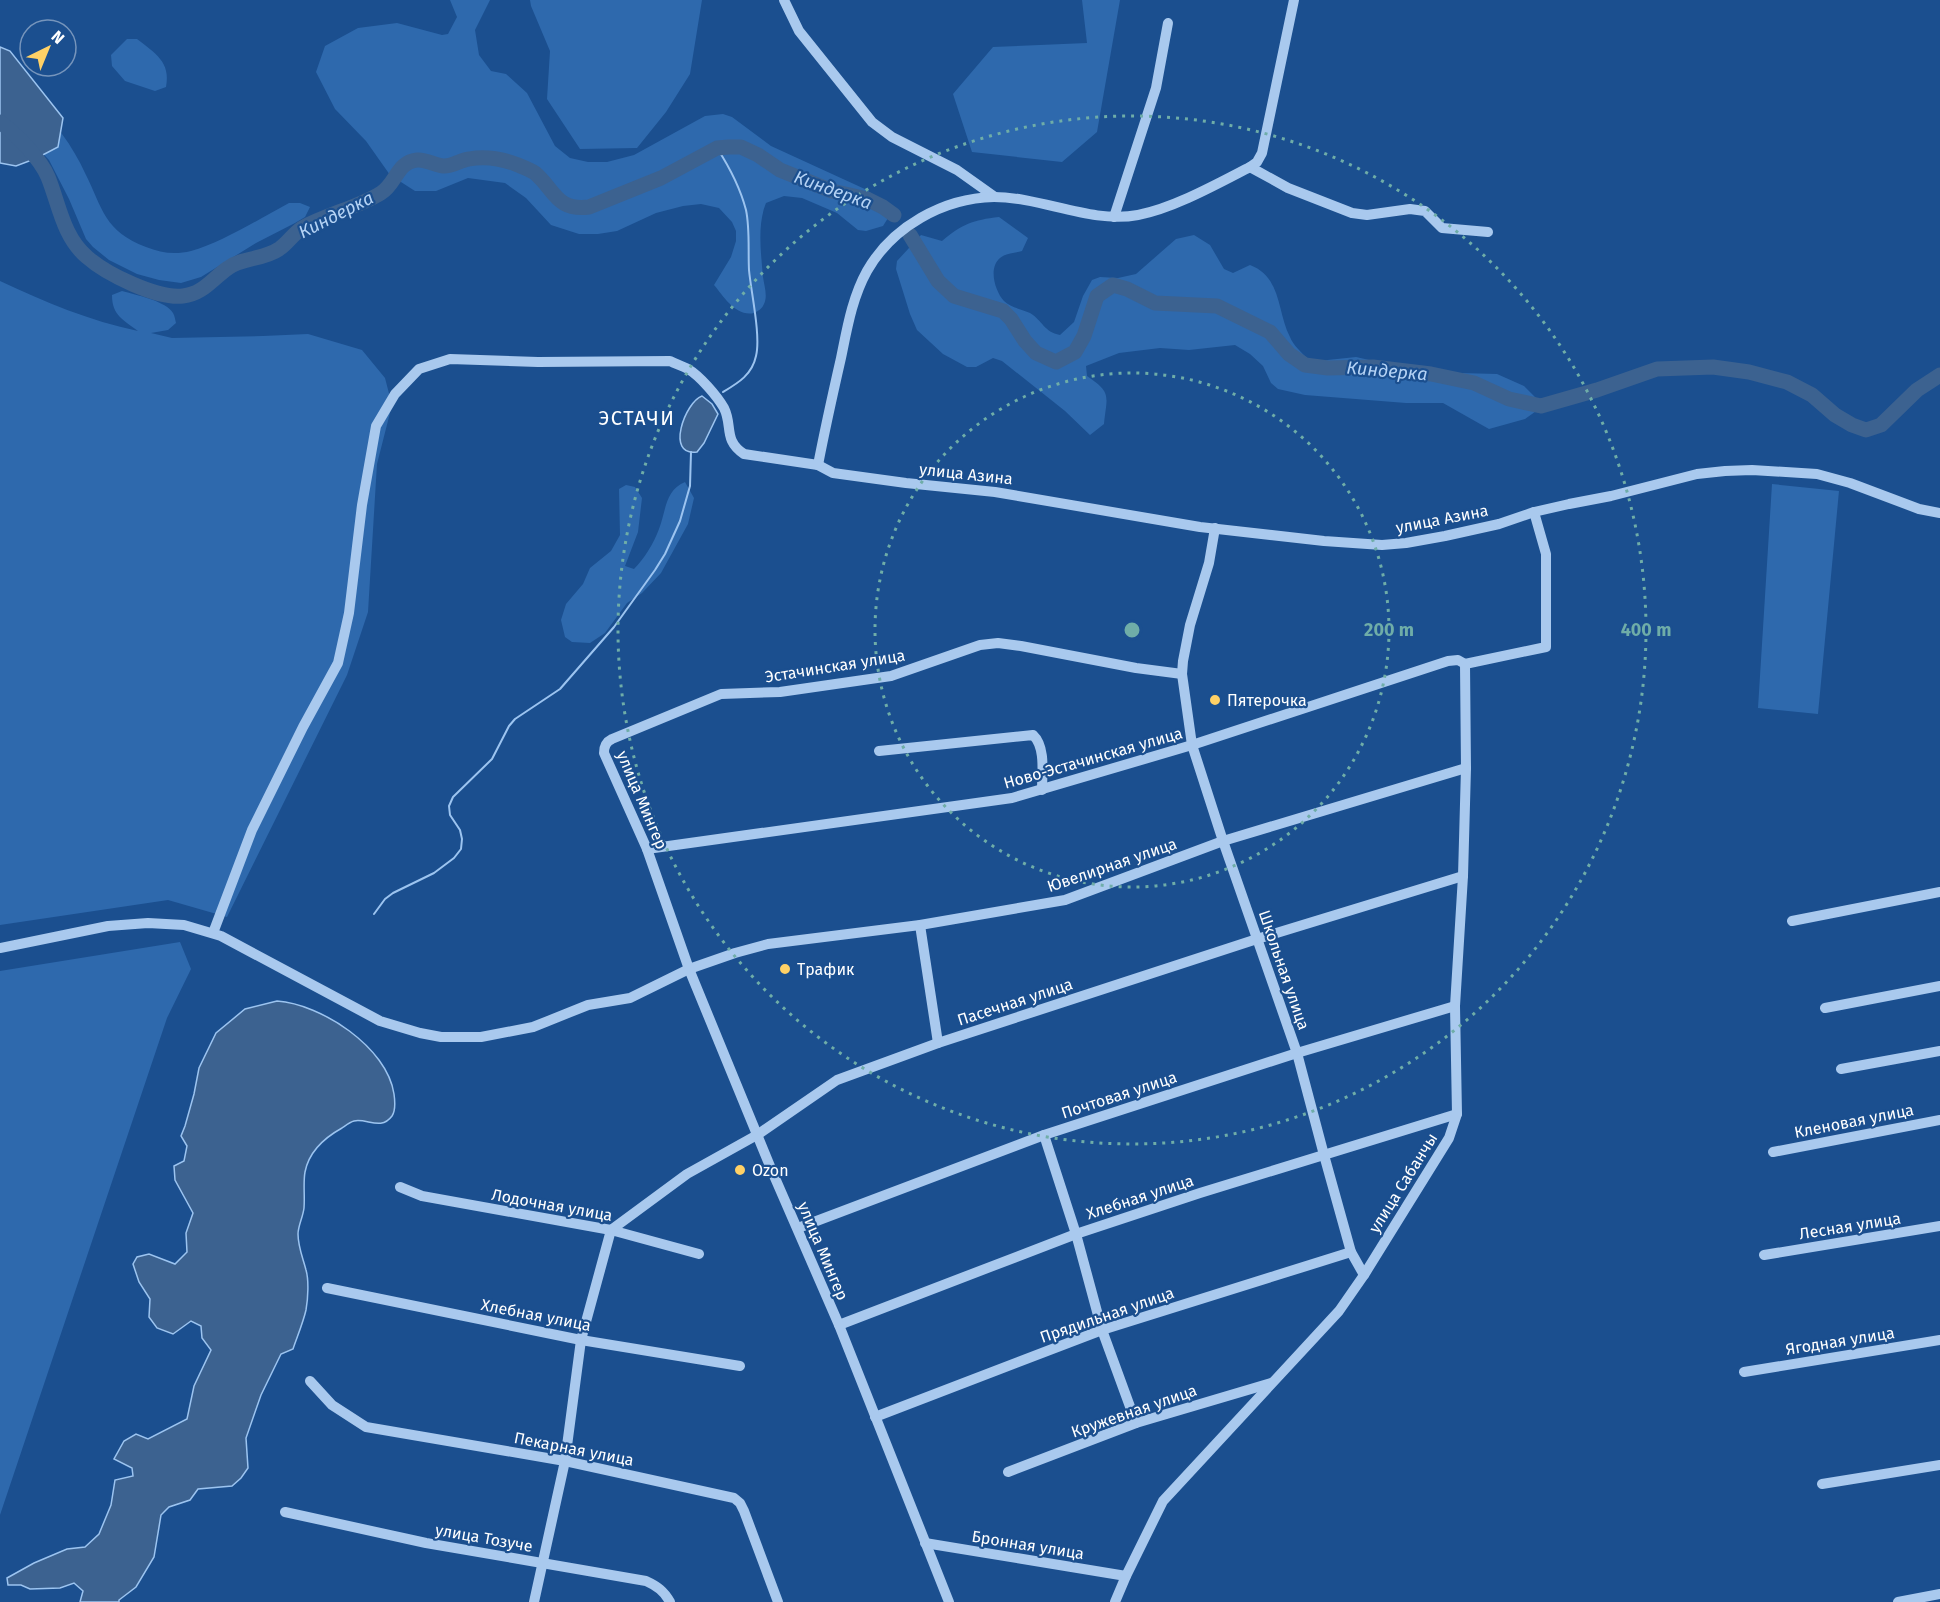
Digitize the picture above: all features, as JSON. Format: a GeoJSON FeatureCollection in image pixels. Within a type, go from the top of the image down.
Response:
{"type":"FeatureCollection","features":[{"type":"Feature","properties":{"kind":"street"},"geometry":{"type":"LineString","coordinates":[[784,0],[799,31],[872,122],[892,137],[957,170],[996,197]]}},
{"type":"Feature","properties":{"kind":"street"},"geometry":{"type":"LineString","coordinates":[[818,465],[851,308],[866,272],[894,237],[924,216],[945,206],[967,200],[996,197],[1099,216],[1136,216],[1167,207],[1250,167],[1257,162],[1262,153],[1294,0]]}},
{"type":"Feature","properties":{"kind":"street"},"geometry":{"type":"LineString","coordinates":[[1114,217],[1156,88],[1168,23]]}},
{"type":"Feature","properties":{"kind":"street"},"geometry":{"type":"LineString","coordinates":[[1250,167],[1288,188],[1352,213],[1367,215],[1410,209],[1425,211],[1442,228],[1488,232]]}},
{"type":"Feature","properties":{"kind":"street","name":"улица Азина"},"geometry":{"type":"LineString","coordinates":[[213,933],[252,830],[303,727],[338,663],[350,613],[362,505],[376,426],[395,394],[419,369],[450,358],[538,362],[670,361],[688,369],[703,381],[724,409],[734,448],[744,454],[818,465],[833,473],[1006,493],[1215,528],[1323,541],[1382,545],[1435,538],[1697,474],[1752,470],[1817,474],[1850,483],[1919,509],[1940,513]]}},
{"type":"Feature","properties":{"kind":"street"},"geometry":{"type":"LineString","coordinates":[[1465,664],[1546,647],[1546,554],[1534,512]]}},
{"type":"Feature","properties":{"kind":"street","name":"Школьная улица"},"geometry":{"type":"LineString","coordinates":[[1215,528],[1209,563],[1190,625],[1182,674],[1192,745],[1223,842],[1297,1053],[1351,1252],[1364,1275]]}},
{"type":"Feature","properties":{"kind":"street","name":"Эстачинская улица"},"geometry":{"type":"LineString","coordinates":[[605,745],[612,739],[721,694],[780,692],[891,676],[980,645],[998,643],[1182,674]]}},
{"type":"Feature","properties":{"kind":"street","name":"Ново-Эстачинская улица"},"geometry":{"type":"LineString","coordinates":[[647,849],[1012,798],[1192,745],[1448,661],[1458,660],[1465,664]]}},
{"type":"Feature","properties":{"kind":"street","name":"улица Сабанчы"},"geometry":{"type":"LineString","coordinates":[[1115,1602],[1125,1576],[1163,1501],[1339,1311],[1449,1138],[1457,1113],[1455,1006],[1466,768],[1465,664]]}},
{"type":"Feature","properties":{"kind":"street"},"geometry":{"type":"LineString","coordinates":[[879,751],[1034,735],[1038,739],[1040,748],[1042,789]]}},
{"type":"Feature","properties":{"kind":"street","name":"улица Мингер"},"geometry":{"type":"LineString","coordinates":[[605,745],[604,753],[647,849],[689,969],[839,1325],[949,1602]]}},
{"type":"Feature","properties":{"kind":"street","name":"Ювелирная улица"},"geometry":{"type":"LineString","coordinates":[[0,948],[118,925],[148,923],[184,925],[221,936],[380,1021],[441,1037],[481,1037],[533,1027],[588,1005],[630,998],[689,969],[768,944],[920,925],[1065,900],[1223,842],[1466,768]]}},
{"type":"Feature","properties":{"kind":"street","name":"Пасечная улица"},"geometry":{"type":"LineString","coordinates":[[611,1230],[687,1174],[757,1135],[837,1080],[938,1043],[1257,939],[1462,876]]}},
{"type":"Feature","properties":{"kind":"street"},"geometry":{"type":"LineString","coordinates":[[1792,921],[1940,892]]}},
{"type":"Feature","properties":{"kind":"street"},"geometry":{"type":"LineString","coordinates":[[920,925],[938,1043]]}},
{"type":"Feature","properties":{"kind":"street"},"geometry":{"type":"LineString","coordinates":[[1825,1008],[1940,986]]}},
{"type":"Feature","properties":{"kind":"street","name":"Почтовая улица"},"geometry":{"type":"LineString","coordinates":[[798,1228],[1044,1135],[1297,1053],[1455,1006]]}},
{"type":"Feature","properties":{"kind":"street"},"geometry":{"type":"LineString","coordinates":[[1841,1069],[1940,1051]]}},
{"type":"Feature","properties":{"kind":"street","name":"Хлебная улица"},"geometry":{"type":"LineString","coordinates":[[839,1325],[1076,1234],[1457,1113]]}},
{"type":"Feature","properties":{"kind":"street","name":"Кленовая улица"},"geometry":{"type":"LineString","coordinates":[[1773,1152],[1940,1120]]}},
{"type":"Feature","properties":{"kind":"street"},"geometry":{"type":"LineString","coordinates":[[1044,1135],[1076,1234],[1102,1330],[1136,1423]]}},
{"type":"Feature","properties":{"kind":"street","name":"Лодочная улица"},"geometry":{"type":"LineString","coordinates":[[400,1187],[423,1196],[611,1230],[699,1254]]}},
{"type":"Feature","properties":{"kind":"street","name":"Лесная улица"},"geometry":{"type":"LineString","coordinates":[[1764,1255],[1940,1226]]}},
{"type":"Feature","properties":{"kind":"street"},"geometry":{"type":"LineString","coordinates":[[534,1602],[565,1461],[581,1340],[611,1230]]}},
{"type":"Feature","properties":{"kind":"street","name":"Прядильная улица"},"geometry":{"type":"LineString","coordinates":[[875,1417],[1102,1330],[1351,1252]]}},
{"type":"Feature","properties":{"kind":"street","name":"Хлебная улица"},"geometry":{"type":"LineString","coordinates":[[327,1288],[581,1340],[740,1366]]}},
{"type":"Feature","properties":{"kind":"street","name":"Ягодная улица"},"geometry":{"type":"LineString","coordinates":[[1744,1371],[1940,1340]]}},
{"type":"Feature","properties":{"kind":"street","name":"Пекарная улица"},"geometry":{"type":"LineString","coordinates":[[310,1381],[332,1405],[366,1427],[565,1461],[734,1498],[744,1511],[778,1602]]}},
{"type":"Feature","properties":{"kind":"street","name":"Кружевная улица"},"geometry":{"type":"LineString","coordinates":[[1008,1472],[1136,1423],[1271,1383]]}},
{"type":"Feature","properties":{"kind":"street"},"geometry":{"type":"LineString","coordinates":[[1822,1484],[1940,1465]]}},
{"type":"Feature","properties":{"kind":"street","name":"улица Тозуче"},"geometry":{"type":"LineString","coordinates":[[285,1512],[426,1543],[646,1581],[665,1593],[670,1602]]}},
{"type":"Feature","properties":{"kind":"street","name":"Бронная улица"},"geometry":{"type":"LineString","coordinates":[[925,1543],[1125,1576]]}},
{"type":"Feature","properties":{"kind":"street"},"geometry":{"type":"LineString","coordinates":[[1898,1602],[1940,1594]]}},
{"type":"Feature","properties":{"kind":"shaded area"},"geometry":{"type":"Polygon","coordinates":[[[450,0],[490,0],[475,30],[479,55],[491,71],[506,74],[527,93],[555,146],[570,158],[588,162],[607,162],[634,155],[705,116],[723,114],[732,117],[771,146],[867,190],[877,198],[888,218],[883,226],[866,231],[858,230],[837,213],[802,198],[784,196],[766,203],[761,220],[760,239],[765,301],[758,311],[748,313],[731,305],[714,285],[731,257],[736,241],[736,231],[732,222],[719,208],[701,204],[683,206],[656,213],[617,231],[579,234],[551,225],[526,198],[505,183],[468,178],[436,191],[415,191],[390,175],[366,141],[335,109],[316,72],[325,46],[358,28],[397,23],[442,35],[448,34],[457,17],[450,0]]]}},
{"type":"Feature","properties":{"kind":"shaded area"},"geometry":{"type":"Polygon","coordinates":[[[530,0],[702,0],[690,74],[666,112],[637,148],[580,149],[547,99],[550,51],[530,0]]]}},
{"type":"Feature","properties":{"kind":"shaded area"},"geometry":{"type":"Polygon","coordinates":[[[1082,0],[1120,0],[1097,132],[1062,162],[972,152],[953,94],[993,47],[1087,43],[1082,0]]]}},
{"type":"Feature","properties":{"kind":"shaded area"},"geometry":{"type":"Polygon","coordinates":[[[127,39],[137,39],[160,59],[166,71],[166,87],[155,91],[125,81],[112,66],[111,55],[127,39]]]}},
{"type":"Feature","properties":{"kind":"shaded area"},"geometry":{"type":"Polygon","coordinates":[[[0,47],[10,51],[18,61],[18,78],[31,78],[63,118],[58,147],[16,166],[0,163],[0,47]]]}},
{"type":"Feature","properties":{"kind":"shaded area"},"geometry":{"type":"Polygon","coordinates":[[[0,67],[33,99],[69,143],[106,218],[121,234],[132,241],[168,253],[191,251],[228,236],[289,203],[300,203],[310,207],[305,217],[256,243],[201,277],[181,283],[137,274],[109,260],[86,239],[49,160],[35,145],[0,67]]]}},
{"type":"Feature","properties":{"kind":"shaded area"},"geometry":{"type":"Polygon","coordinates":[[[999,217],[1028,238],[1022,251],[1005,255],[996,262],[994,280],[998,291],[1004,301],[1030,313],[1055,334],[1060,335],[1074,322],[1083,296],[1092,280],[1100,277],[1118,278],[1136,274],[1176,239],[1194,235],[1210,245],[1224,269],[1233,273],[1250,265],[1268,278],[1277,296],[1291,340],[1308,359],[1318,361],[1356,357],[1422,372],[1497,374],[1524,386],[1537,399],[1539,409],[1525,419],[1489,429],[1443,403],[1406,403],[1305,395],[1278,389],[1271,383],[1263,366],[1250,354],[1235,345],[1189,350],[1160,348],[1119,353],[1086,366],[1087,376],[1101,387],[1107,401],[1104,424],[1090,435],[1065,411],[1002,361],[993,358],[976,367],[967,367],[943,354],[917,330],[910,314],[896,269],[897,261],[921,235],[942,241],[968,224],[999,217]]]}},
{"type":"Feature","properties":{"kind":"shaded area"},"geometry":{"type":"Polygon","coordinates":[[[0,281],[68,310],[138,331],[117,313],[112,295],[122,291],[150,299],[169,309],[174,314],[176,323],[168,330],[151,333],[172,338],[308,334],[362,350],[385,378],[392,405],[377,464],[368,612],[347,675],[227,917],[168,900],[0,925],[0,281]]]}},
{"type":"Feature","properties":{"kind":"shaded area"},"geometry":{"type":"Polygon","coordinates":[[[702,396],[712,404],[718,414],[697,452],[687,451],[682,446],[681,428],[690,408],[702,396]]]}},
{"type":"Feature","properties":{"kind":"shaded area"},"geometry":{"type":"Polygon","coordinates":[[[685,482],[694,498],[688,524],[661,573],[642,593],[627,603],[605,633],[590,643],[572,642],[565,637],[561,620],[566,604],[583,584],[590,568],[611,551],[620,535],[619,489],[626,485],[635,487],[642,498],[638,532],[625,566],[634,569],[654,540],[673,490],[685,482]]]}},
{"type":"Feature","properties":{"kind":"shaded area"},"geometry":{"type":"Polygon","coordinates":[[[1772,484],[1839,491],[1818,714],[1758,708],[1772,484]]]}},
{"type":"Feature","properties":{"kind":"shaded area"},"geometry":{"type":"Polygon","coordinates":[[[180,942],[191,969],[167,1018],[0,1515],[0,971],[180,942]]]}},
{"type":"Feature","properties":{"kind":"shaded area"},"geometry":{"type":"Polygon","coordinates":[[[277,1001],[313,1010],[332,1019],[366,1045],[379,1060],[389,1077],[395,1105],[392,1116],[383,1123],[354,1121],[335,1132],[318,1146],[307,1164],[304,1176],[304,1208],[298,1234],[308,1279],[306,1310],[293,1349],[281,1354],[261,1395],[246,1438],[248,1468],[232,1486],[198,1489],[190,1500],[169,1507],[161,1515],[154,1557],[136,1587],[119,1602],[80,1602],[83,1591],[74,1583],[60,1588],[30,1589],[21,1585],[8,1585],[7,1578],[67,1549],[85,1547],[99,1534],[111,1505],[115,1480],[133,1476],[132,1468],[114,1459],[124,1441],[136,1434],[148,1439],[187,1419],[194,1386],[211,1350],[202,1338],[201,1326],[191,1321],[173,1334],[157,1328],[149,1317],[150,1299],[139,1282],[133,1264],[137,1257],[149,1254],[175,1264],[187,1252],[186,1233],[193,1213],[175,1180],[174,1166],[184,1161],[187,1146],[181,1136],[194,1094],[199,1068],[216,1033],[245,1009],[277,1001]]]}},
{"type":"Feature","properties":{"kind":"waterway","name":"Киндерка"},"geometry":{"type":"LineString","coordinates":[[0,122],[27,147],[44,170],[67,230],[79,249],[96,264],[119,278],[160,294],[172,296],[190,295],[234,264],[273,253],[302,228],[381,193],[405,165],[417,160],[443,166],[475,158],[506,161],[535,173],[557,198],[569,206],[589,207],[661,178],[717,148],[741,147],[780,170],[832,191],[867,199],[894,215]]}},
{"type":"Feature","properties":{"kind":"waterway"},"geometry":{"type":"LineString","coordinates":[[717,148],[734,178],[746,210],[749,270],[757,337],[756,356],[748,373],[723,392]]}},
{"type":"Feature","properties":{"kind":"waterway","name":"Киндерка"},"geometry":{"type":"LineString","coordinates":[[910,235],[938,281],[954,296],[1003,311],[1036,353],[1056,362],[1075,352],[1084,336],[1097,296],[1113,285],[1127,289],[1155,303],[1217,306],[1270,332],[1289,354],[1305,365],[1328,368],[1373,367],[1431,374],[1474,383],[1509,399],[1541,406],[1657,369],[1713,367],[1749,372],[1787,382],[1812,395],[1835,415],[1866,430],[1881,425],[1917,390],[1940,375]]}},
{"type":"Feature","properties":{"kind":"waterway"},"geometry":{"type":"LineString","coordinates":[[374,914],[385,899],[393,893],[434,873],[454,858],[461,849],[462,839],[460,830],[450,815],[449,806],[453,797],[492,759],[515,719],[560,689],[614,627],[655,570],[680,521],[690,486],[691,452]]}},
{"type":"Feature","properties":{"kind":"place","name":"Пятерочка"},"geometry":{"type":"Point","coordinates":[1215,700]}},
{"type":"Feature","properties":{"kind":"place","name":"Трафик"},"geometry":{"type":"Point","coordinates":[785,969]}},
{"type":"Feature","properties":{"kind":"place","name":"Ozon"},"geometry":{"type":"Point","coordinates":[740,1170]}},
{"type":"Feature","properties":{"kind":"district","name":"ЭСТАЧИ"},"geometry":{"type":"Point","coordinates":[637,418]}}]}
